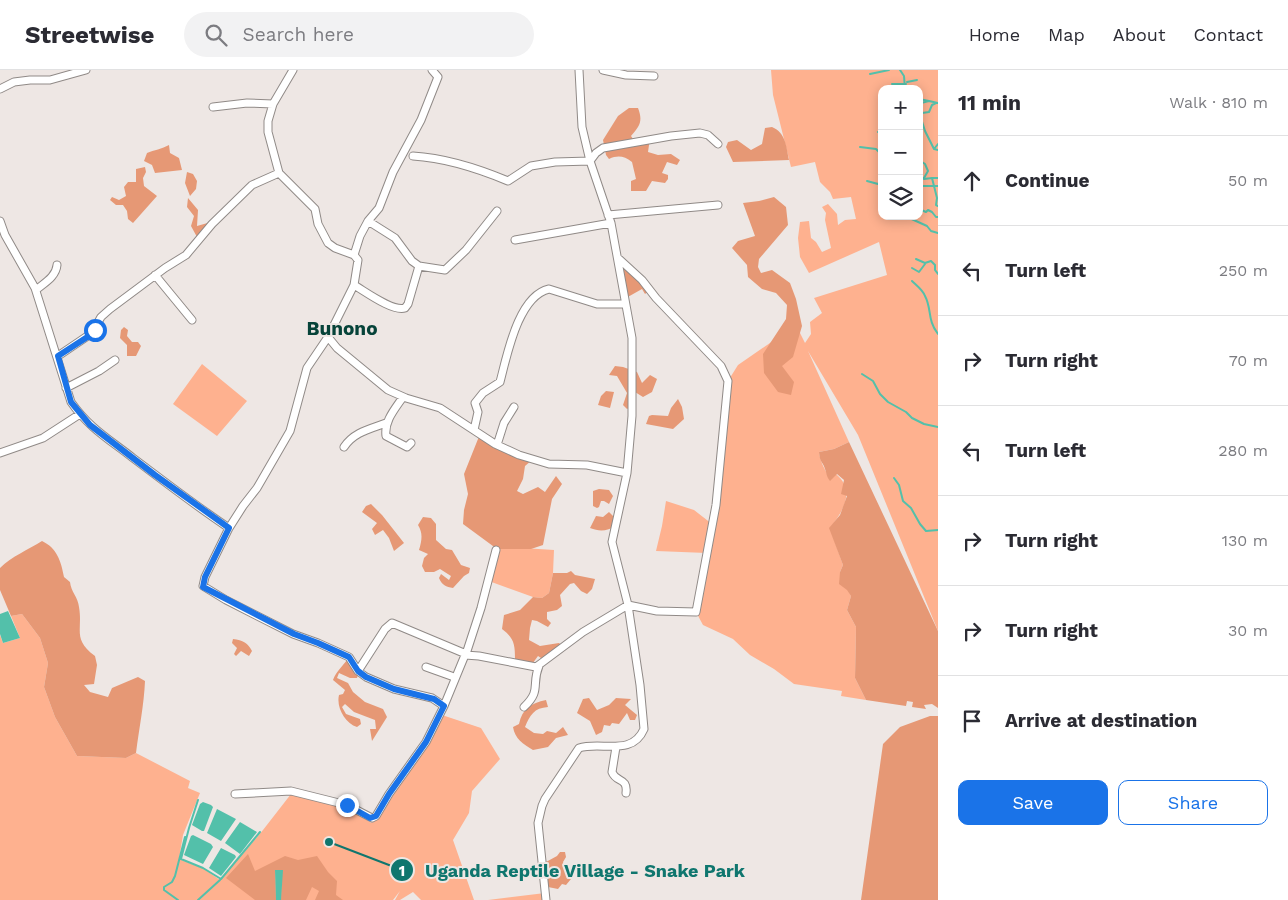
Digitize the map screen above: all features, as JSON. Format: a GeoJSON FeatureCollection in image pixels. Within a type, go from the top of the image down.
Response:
{"type":"FeatureCollection","features":[{"type":"Feature","properties":{"kind":"street"},"geometry":{"type":"LineString","coordinates":[[0,89],[14,82],[50,80],[86,70]]}},
{"type":"Feature","properties":{"kind":"street"},"geometry":{"type":"LineString","coordinates":[[293,70],[273,104],[268,121],[268,132],[278,173],[315,209],[318,224],[328,243],[335,248],[354,255],[358,260],[354,285],[328,337],[307,368],[290,431],[257,488],[229,528],[205,577],[203,587],[294,634],[349,657],[358,671],[366,677],[394,689],[425,696],[444,706]]}},
{"type":"Feature","properties":{"kind":"street"},"geometry":{"type":"LineString","coordinates":[[354,255],[360,236],[368,221],[379,208],[393,172],[437,84],[438,77],[432,70]]}},
{"type":"Feature","properties":{"kind":"street"},"geometry":{"type":"LineString","coordinates":[[546,900],[538,823],[542,806],[578,749],[581,747],[597,746],[622,747],[628,745],[642,734],[644,729],[640,685],[628,605],[612,542],[626,473],[632,416],[632,338],[611,223],[590,161],[582,128],[579,70]]}},
{"type":"Feature","properties":{"kind":"street"},"geometry":{"type":"LineString","coordinates":[[602,70],[626,75],[654,76]]}},
{"type":"Feature","properties":{"kind":"street"},"geometry":{"type":"LineString","coordinates":[[213,107],[247,103],[273,104]]}},
{"type":"Feature","properties":{"kind":"street"},"geometry":{"type":"LineString","coordinates":[[590,161],[602,148],[672,136],[700,133],[708,135],[718,144]]}},
{"type":"Feature","properties":{"kind":"street"},"geometry":{"type":"LineString","coordinates":[[413,156],[434,158],[465,165],[508,181],[531,166],[555,162],[590,161]]}},
{"type":"Feature","properties":{"kind":"street"},"geometry":{"type":"LineString","coordinates":[[58,356],[92,334],[101,316],[155,275],[186,255],[212,224],[252,185],[278,173]]}},
{"type":"Feature","properties":{"kind":"street"},"geometry":{"type":"LineString","coordinates":[[608,215],[718,205]]}},
{"type":"Feature","properties":{"kind":"street"},"geometry":{"type":"LineString","coordinates":[[368,221],[395,238],[419,266],[445,270],[466,250],[497,211]]}},
{"type":"Feature","properties":{"kind":"street"},"geometry":{"type":"LineString","coordinates":[[0,221],[2,232],[36,290],[71,402],[93,428],[229,528]]}},
{"type":"Feature","properties":{"kind":"street"},"geometry":{"type":"LineString","coordinates":[[515,240],[611,223]]}},
{"type":"Feature","properties":{"kind":"street"},"geometry":{"type":"LineString","coordinates":[[358,671],[362,662],[385,629],[392,623],[466,654],[534,667],[539,666],[577,636],[628,605],[657,612],[696,612],[716,505],[728,381],[721,366],[656,298],[642,280],[618,258]]}},
{"type":"Feature","properties":{"kind":"street"},"geometry":{"type":"LineString","coordinates":[[36,290],[52,276],[56,271],[57,265]]}},
{"type":"Feature","properties":{"kind":"street"},"geometry":{"type":"LineString","coordinates":[[354,285],[388,305],[402,310],[408,304],[419,266]]}},
{"type":"Feature","properties":{"kind":"street"},"geometry":{"type":"LineString","coordinates":[[155,275],[192,320]]}},
{"type":"Feature","properties":{"kind":"street"},"geometry":{"type":"LineString","coordinates":[[474,430],[478,412],[475,403],[483,393],[500,382],[515,329],[524,312],[536,296],[550,289],[597,304],[625,304]]}},
{"type":"Feature","properties":{"kind":"street"},"geometry":{"type":"LineString","coordinates":[[328,337],[337,348],[379,384],[402,397],[440,408],[497,445],[519,456],[542,462],[587,466],[626,473]]}},
{"type":"Feature","properties":{"kind":"street"},"geometry":{"type":"LineString","coordinates":[[66,388],[99,371],[114,360]]}},
{"type":"Feature","properties":{"kind":"street"},"geometry":{"type":"LineString","coordinates":[[402,397],[386,424],[386,436],[407,447],[411,443]]}},
{"type":"Feature","properties":{"kind":"street"},"geometry":{"type":"LineString","coordinates":[[497,445],[504,423],[514,407]]}},
{"type":"Feature","properties":{"kind":"street"},"geometry":{"type":"LineString","coordinates":[[0,453],[43,438],[80,414]]}},
{"type":"Feature","properties":{"kind":"street"},"geometry":{"type":"LineString","coordinates":[[344,447],[357,434],[386,424]]}},
{"type":"Feature","properties":{"kind":"street"},"geometry":{"type":"LineString","coordinates":[[235,794],[291,791],[347,805],[372,818],[376,816],[423,746],[444,706],[462,659],[466,654],[481,608],[496,550]]}},
{"type":"Feature","properties":{"kind":"street"},"geometry":{"type":"LineString","coordinates":[[524,707],[532,698],[536,686],[535,677],[539,666]]}},
{"type":"Feature","properties":{"kind":"street"},"geometry":{"type":"LineString","coordinates":[[426,667],[454,678]]}},
{"type":"Feature","properties":{"kind":"street"},"geometry":{"type":"LineString","coordinates":[[616,747],[612,772],[613,776],[625,782],[627,787],[626,793]]}},
{"type":"Feature","properties":{"kind":"shaded area"},"geometry":{"type":"Polygon","coordinates":[[[771,70],[938,70],[938,631],[858,435],[808,351],[849,442],[834,449],[819,452],[830,480],[836,474],[845,487],[846,494],[843,508],[830,528],[843,565],[840,572],[851,596],[847,610],[856,627],[855,678],[866,700],[841,696],[842,691],[794,684],[774,669],[750,655],[733,639],[703,625],[696,612],[707,553],[656,551],[666,501],[694,510],[712,524],[728,381],[738,365],[796,325],[805,343],[811,334],[810,322],[822,313],[814,298],[887,275],[879,242],[809,273],[800,257],[798,238],[800,222],[809,221],[811,238],[822,252],[831,248],[825,220],[826,213],[822,207],[828,204],[837,214],[838,225],[845,220],[856,219],[851,197],[833,199],[830,192],[820,182],[815,162],[791,167],[773,95],[771,70]]]}},
{"type":"Feature","properties":{"kind":"shaded area"},"geometry":{"type":"Polygon","coordinates":[[[629,108],[638,108],[640,116],[638,126],[631,136],[635,142],[648,137],[650,138],[648,152],[658,155],[671,154],[680,160],[677,165],[667,162],[662,173],[668,175],[668,179],[665,183],[652,181],[646,191],[631,191],[631,181],[636,179],[632,162],[621,157],[609,159],[606,155],[603,140],[618,116],[629,108]]]}},
{"type":"Feature","properties":{"kind":"shaded area"},"geometry":{"type":"Polygon","coordinates":[[[772,127],[783,136],[789,160],[733,162],[726,147],[728,142],[737,140],[751,150],[762,144],[765,128],[772,127]]]}},
{"type":"Feature","properties":{"kind":"shaded area"},"geometry":{"type":"Polygon","coordinates":[[[169,145],[170,153],[179,158],[182,170],[155,173],[152,165],[144,161],[147,153],[169,145]]]}},
{"type":"Feature","properties":{"kind":"shaded area"},"geometry":{"type":"Polygon","coordinates":[[[145,167],[144,186],[157,196],[133,223],[128,219],[127,211],[123,205],[116,205],[110,200],[112,197],[119,200],[126,196],[124,187],[128,182],[136,182],[136,169],[145,167]]]}},
{"type":"Feature","properties":{"kind":"shaded area"},"geometry":{"type":"Polygon","coordinates":[[[187,172],[193,174],[197,181],[196,189],[190,196],[185,183],[187,172]]]}},
{"type":"Feature","properties":{"kind":"shaded area"},"geometry":{"type":"Polygon","coordinates":[[[774,197],[786,207],[788,225],[759,259],[758,267],[761,273],[772,270],[790,283],[796,299],[802,326],[793,357],[782,366],[794,382],[791,395],[778,392],[764,373],[763,354],[786,319],[787,305],[776,293],[762,289],[748,277],[747,265],[732,248],[738,241],[755,236],[743,203],[774,197]]]}},
{"type":"Feature","properties":{"kind":"shaded area"},"geometry":{"type":"Polygon","coordinates":[[[188,198],[198,210],[197,226],[211,222],[197,237],[191,226],[194,216],[187,207],[188,198]]]}},
{"type":"Feature","properties":{"kind":"shaded area"},"geometry":{"type":"Polygon","coordinates":[[[621,265],[650,290],[645,294],[642,289],[626,298],[621,265]]]}},
{"type":"Feature","properties":{"kind":"shaded area"},"geometry":{"type":"Polygon","coordinates":[[[124,327],[128,330],[127,336],[132,342],[138,342],[141,346],[136,356],[127,356],[127,345],[120,338],[121,330],[124,327]]]}},
{"type":"Feature","properties":{"kind":"shaded area"},"geometry":{"type":"Polygon","coordinates":[[[202,364],[247,401],[217,436],[173,404],[202,364]]]}},
{"type":"Feature","properties":{"kind":"shaded area"},"geometry":{"type":"Polygon","coordinates":[[[615,366],[637,372],[642,383],[650,375],[657,379],[652,392],[643,397],[635,392],[635,404],[627,409],[623,405],[627,393],[617,376],[609,375],[615,366]]]}},
{"type":"Feature","properties":{"kind":"shaded area"},"geometry":{"type":"Polygon","coordinates":[[[606,391],[614,392],[610,408],[598,405],[601,396],[606,391]]]}},
{"type":"Feature","properties":{"kind":"shaded area"},"geometry":{"type":"Polygon","coordinates":[[[678,399],[682,407],[684,419],[673,429],[646,424],[649,416],[668,416],[678,399]]]}},
{"type":"Feature","properties":{"kind":"shaded area"},"geometry":{"type":"Polygon","coordinates":[[[480,434],[532,460],[525,466],[523,479],[517,491],[523,494],[538,487],[545,492],[556,476],[562,484],[552,499],[543,545],[531,549],[497,549],[463,524],[468,494],[464,474],[480,434]]]}},
{"type":"Feature","properties":{"kind":"shaded area"},"geometry":{"type":"Polygon","coordinates":[[[849,442],[938,631],[938,708],[932,704],[924,705],[926,709],[912,707],[913,702],[907,701],[906,706],[866,700],[855,678],[856,627],[847,610],[851,596],[839,584],[843,565],[829,528],[840,515],[847,496],[841,494],[844,480],[837,474],[830,481],[820,459],[819,452],[834,449],[849,442]]]}},
{"type":"Feature","properties":{"kind":"shaded area"},"geometry":{"type":"Polygon","coordinates":[[[599,489],[609,490],[613,496],[609,504],[601,501],[597,508],[593,506],[593,491],[599,489]]]}},
{"type":"Feature","properties":{"kind":"shaded area"},"geometry":{"type":"Polygon","coordinates":[[[371,504],[404,543],[394,551],[389,538],[383,530],[375,535],[372,529],[377,523],[362,512],[366,506],[371,504]]]}},
{"type":"Feature","properties":{"kind":"shaded area"},"geometry":{"type":"Polygon","coordinates":[[[609,512],[613,516],[616,526],[603,530],[590,528],[596,516],[603,517],[609,512]]]}},
{"type":"Feature","properties":{"kind":"shaded area"},"geometry":{"type":"Polygon","coordinates":[[[423,517],[431,518],[436,524],[436,540],[446,549],[452,550],[461,565],[470,568],[469,573],[453,588],[444,585],[439,578],[441,574],[449,580],[451,576],[440,569],[434,572],[425,572],[422,566],[424,558],[428,554],[419,550],[422,537],[418,525],[423,517]]]}},
{"type":"Feature","properties":{"kind":"shaded area"},"geometry":{"type":"Polygon","coordinates":[[[42,541],[55,551],[60,560],[64,577],[70,582],[78,603],[81,639],[83,644],[95,656],[97,665],[94,684],[84,685],[90,692],[108,697],[112,688],[138,677],[145,681],[136,753],[126,758],[77,756],[55,717],[44,687],[48,663],[40,638],[22,614],[11,616],[0,590],[0,568],[42,541]]]}},
{"type":"Feature","properties":{"kind":"shaded area"},"geometry":{"type":"Polygon","coordinates":[[[497,549],[554,550],[553,573],[549,593],[542,598],[533,597],[486,580],[497,549]]]}},
{"type":"Feature","properties":{"kind":"shaded area"},"geometry":{"type":"Polygon","coordinates":[[[571,571],[575,575],[595,579],[592,589],[587,594],[581,591],[574,583],[570,584],[560,595],[562,606],[557,610],[547,612],[547,619],[551,623],[548,627],[532,620],[529,640],[540,646],[559,643],[561,645],[544,660],[538,656],[530,667],[515,659],[513,642],[502,629],[504,615],[520,610],[533,597],[542,598],[549,593],[553,573],[567,573],[571,571]]]}},
{"type":"Feature","properties":{"kind":"shaded area"},"geometry":{"type":"Polygon","coordinates":[[[8,611],[20,638],[3,643],[0,634],[0,614],[8,611]]]}},
{"type":"Feature","properties":{"kind":"shaded area"},"geometry":{"type":"Polygon","coordinates":[[[22,614],[40,638],[48,663],[44,687],[55,717],[77,756],[126,758],[136,753],[190,781],[188,788],[200,793],[183,835],[179,859],[204,869],[220,880],[291,794],[347,805],[371,823],[391,798],[393,783],[418,757],[439,714],[481,728],[500,759],[472,791],[469,813],[453,840],[474,900],[421,900],[413,892],[400,900],[395,900],[400,891],[393,900],[0,900],[0,635],[3,643],[20,638],[11,616],[22,614]]]}},
{"type":"Feature","properties":{"kind":"shaded area"},"geometry":{"type":"Polygon","coordinates":[[[233,639],[242,641],[249,646],[252,651],[249,656],[241,651],[236,656],[234,654],[237,648],[232,643],[233,639]]]}},
{"type":"Feature","properties":{"kind":"shaded area"},"geometry":{"type":"Polygon","coordinates":[[[349,657],[359,672],[357,678],[350,678],[339,673],[337,678],[348,683],[353,692],[365,702],[383,709],[387,717],[372,741],[370,729],[376,729],[375,720],[354,712],[345,704],[342,707],[346,714],[360,719],[361,724],[357,727],[345,718],[340,709],[339,695],[343,694],[345,690],[333,680],[349,657]]]}},
{"type":"Feature","properties":{"kind":"shaded area"},"geometry":{"type":"Polygon","coordinates":[[[589,698],[597,710],[609,705],[616,698],[631,699],[625,705],[637,715],[635,720],[630,720],[627,713],[619,724],[604,725],[602,732],[596,735],[590,721],[577,713],[583,699],[589,698]]]}},
{"type":"Feature","properties":{"kind":"shaded area"},"geometry":{"type":"Polygon","coordinates":[[[546,700],[548,707],[533,713],[525,727],[534,733],[543,734],[547,731],[556,733],[563,727],[568,735],[556,738],[548,747],[533,750],[518,738],[513,727],[519,724],[522,714],[528,708],[546,700]]]}},
{"type":"Feature","properties":{"kind":"shaded area"},"geometry":{"type":"Polygon","coordinates":[[[930,716],[938,716],[938,900],[861,900],[883,744],[900,727],[930,716]]]}},
{"type":"Feature","properties":{"kind":"shaded area"},"geometry":{"type":"Polygon","coordinates":[[[203,802],[213,807],[204,831],[202,831],[192,825],[200,804],[203,802]]]}},
{"type":"Feature","properties":{"kind":"shaded area"},"geometry":{"type":"Polygon","coordinates":[[[217,809],[236,819],[221,841],[207,833],[217,809]]]}},
{"type":"Feature","properties":{"kind":"shaded area"},"geometry":{"type":"Polygon","coordinates":[[[240,822],[257,832],[240,854],[225,843],[240,822]]]}},
{"type":"Feature","properties":{"kind":"shaded area"},"geometry":{"type":"Polygon","coordinates":[[[193,835],[211,844],[213,847],[203,864],[184,855],[193,835]]]}},
{"type":"Feature","properties":{"kind":"shaded area"},"geometry":{"type":"Polygon","coordinates":[[[221,848],[236,857],[221,876],[209,868],[221,848]]]}},
{"type":"Feature","properties":{"kind":"shaded area"},"geometry":{"type":"Polygon","coordinates":[[[560,852],[565,852],[566,857],[563,862],[564,866],[570,870],[571,879],[566,885],[562,884],[558,889],[548,887],[546,862],[557,856],[560,852]]]}},
{"type":"Feature","properties":{"kind":"shaded area"},"geometry":{"type":"Polygon","coordinates":[[[248,854],[255,871],[285,856],[298,860],[317,856],[337,881],[336,895],[343,900],[315,900],[319,891],[312,887],[306,900],[281,900],[282,870],[275,871],[276,900],[255,900],[226,878],[248,854]]]}},
{"type":"Feature","properties":{"kind":"shaded area"},"geometry":{"type":"Polygon","coordinates":[[[275,870],[283,870],[281,900],[276,900],[275,870]]]}},
{"type":"Feature","properties":{"kind":"shaded area"},"geometry":{"type":"Polygon","coordinates":[[[545,893],[546,900],[488,900],[545,893]]]}},
{"type":"Feature","properties":{"kind":"waterway"},"geometry":{"type":"LineString","coordinates":[[870,74],[889,70]]}},
{"type":"Feature","properties":{"kind":"waterway"},"geometry":{"type":"LineString","coordinates":[[900,70],[904,76],[905,85]]}},
{"type":"Feature","properties":{"kind":"waterway"},"geometry":{"type":"LineString","coordinates":[[907,82],[917,80]]}},
{"type":"Feature","properties":{"kind":"waterway"},"geometry":{"type":"LineString","coordinates":[[892,84],[906,84]]}},
{"type":"Feature","properties":{"kind":"waterway"},"geometry":{"type":"LineString","coordinates":[[923,100],[929,101]]}},
{"type":"Feature","properties":{"kind":"waterway"},"geometry":{"type":"LineString","coordinates":[[923,102],[929,101],[938,103]]}},
{"type":"Feature","properties":{"kind":"waterway"},"geometry":{"type":"LineString","coordinates":[[923,113],[929,112],[932,105],[936,103]]}},
{"type":"Feature","properties":{"kind":"waterway"},"geometry":{"type":"LineString","coordinates":[[923,125],[934,149],[938,150]]}},
{"type":"Feature","properties":{"kind":"waterway"},"geometry":{"type":"LineString","coordinates":[[934,149],[938,144]]}},
{"type":"Feature","properties":{"kind":"waterway"},"geometry":{"type":"LineString","coordinates":[[860,147],[876,149],[878,151]]}},
{"type":"Feature","properties":{"kind":"waterway"},"geometry":{"type":"LineString","coordinates":[[923,163],[928,171],[924,178]]}},
{"type":"Feature","properties":{"kind":"waterway"},"geometry":{"type":"LineString","coordinates":[[923,178],[932,178],[937,198],[936,205],[938,206]]}},
{"type":"Feature","properties":{"kind":"waterway"},"geometry":{"type":"LineString","coordinates":[[932,178],[938,178]]}},
{"type":"Feature","properties":{"kind":"waterway"},"geometry":{"type":"LineString","coordinates":[[867,181],[878,184]]}},
{"type":"Feature","properties":{"kind":"waterway"},"geometry":{"type":"LineString","coordinates":[[923,186],[938,186]]}},
{"type":"Feature","properties":{"kind":"waterway"},"geometry":{"type":"LineString","coordinates":[[923,211],[926,212],[928,210],[938,217]]}},
{"type":"Feature","properties":{"kind":"waterway"},"geometry":{"type":"LineString","coordinates":[[914,220],[927,226],[931,231],[938,233]]}},
{"type":"Feature","properties":{"kind":"waterway"},"geometry":{"type":"LineString","coordinates":[[916,259],[925,263],[931,261],[935,265],[935,270],[938,274]]}},
{"type":"Feature","properties":{"kind":"waterway"},"geometry":{"type":"LineString","coordinates":[[912,268],[919,272],[925,264]]}},
{"type":"Feature","properties":{"kind":"waterway"},"geometry":{"type":"LineString","coordinates":[[912,281],[924,294],[932,324],[938,334]]}},
{"type":"Feature","properties":{"kind":"waterway"},"geometry":{"type":"LineString","coordinates":[[862,374],[873,381],[880,394],[888,402],[906,412],[912,418],[924,424],[938,427]]}},
{"type":"Feature","properties":{"kind":"waterway"},"geometry":{"type":"LineString","coordinates":[[894,478],[899,485],[903,501],[911,508],[920,524],[926,531],[938,530]]}},
{"type":"Feature","properties":{"kind":"waterway"},"geometry":{"type":"LineString","coordinates":[[198,800],[181,859],[203,868],[221,879],[260,832]]}},
{"type":"Feature","properties":{"kind":"waterway"},"geometry":{"type":"LineString","coordinates":[[178,900],[164,890],[164,887],[172,882],[175,876],[185,837]]}},
{"type":"Feature","properties":{"kind":"waterway"},"geometry":{"type":"LineString","coordinates":[[198,900],[220,880]]}},
{"type":"Feature","properties":{"kind":"place","name":"Uganda Reptile Village - Snake Park"},"geometry":{"type":"Point","coordinates":[329,842]}},
{"type":"Feature","properties":{"kind":"district","name":"Bunono"},"geometry":{"type":"Point","coordinates":[342,328]}},
{"type":"Feature","properties":{"kind":"route"},"geometry":{"type":"LineString","coordinates":[[95,330],[92,334],[58,356],[71,402],[93,428],[229,528],[205,577],[203,587],[294,634],[349,657],[358,671],[366,677],[394,689],[434,699],[444,706],[426,742],[389,794],[376,816],[370,818],[347,805]]}}]}
